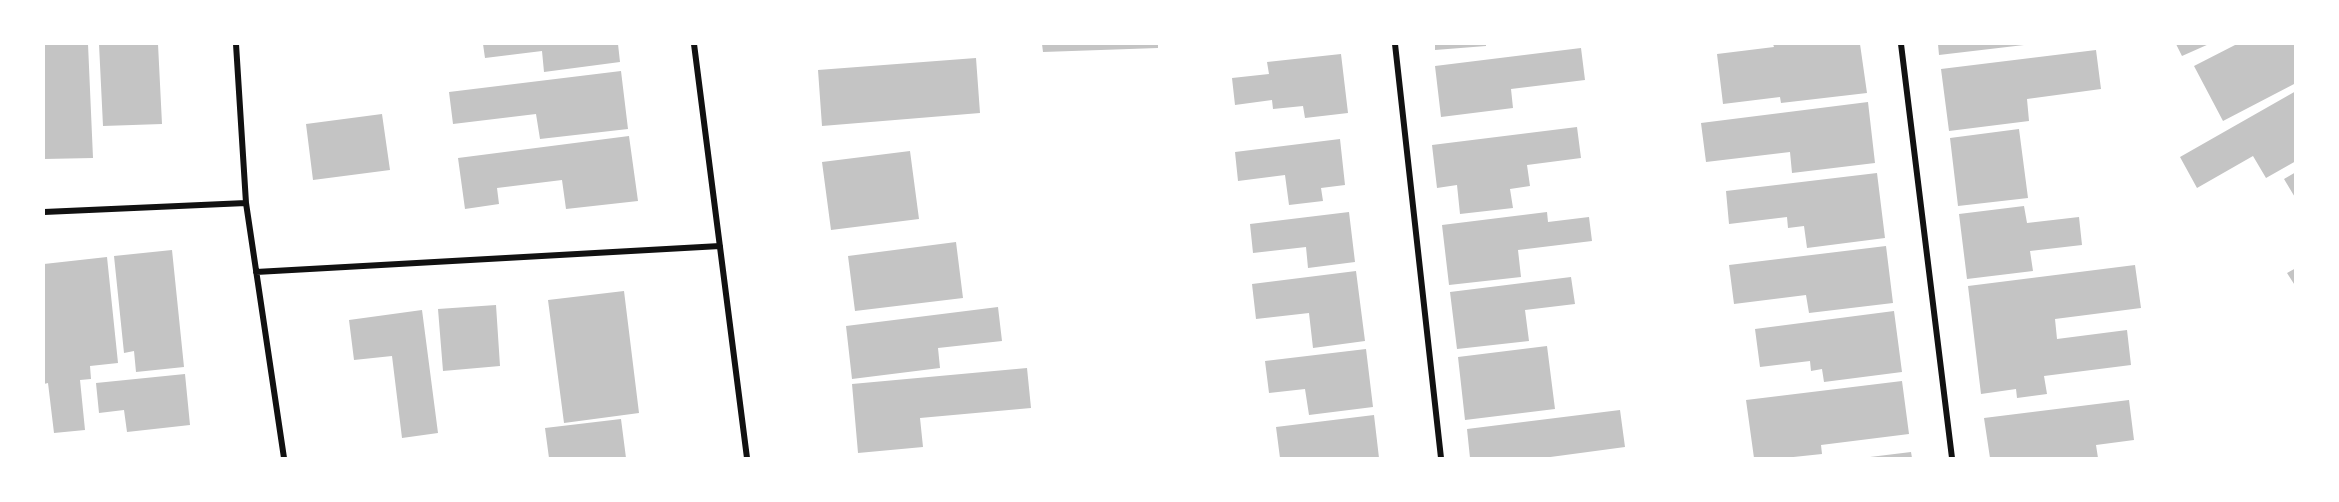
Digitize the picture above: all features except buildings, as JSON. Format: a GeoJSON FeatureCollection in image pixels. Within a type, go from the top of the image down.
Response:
{"type":"FeatureCollection","features":[{"type":"Feature","properties":{"kind":"street"},"geometry":{"type":"LineString","coordinates":[[236,44],[246,203],[284,459]]}},
{"type":"Feature","properties":{"kind":"street"},"geometry":{"type":"LineString","coordinates":[[694,44],[747,459]]}},
{"type":"Feature","properties":{"kind":"street"},"geometry":{"type":"LineString","coordinates":[[1395,44],[1441,459]]}},
{"type":"Feature","properties":{"kind":"street"},"geometry":{"type":"LineString","coordinates":[[1901,44],[1952,459]]}},
{"type":"Feature","properties":{"kind":"street"},"geometry":{"type":"LineString","coordinates":[[44,212],[246,203]]}},
{"type":"Feature","properties":{"kind":"street"},"geometry":{"type":"LineString","coordinates":[[256,272],[720,246]]}}]}
